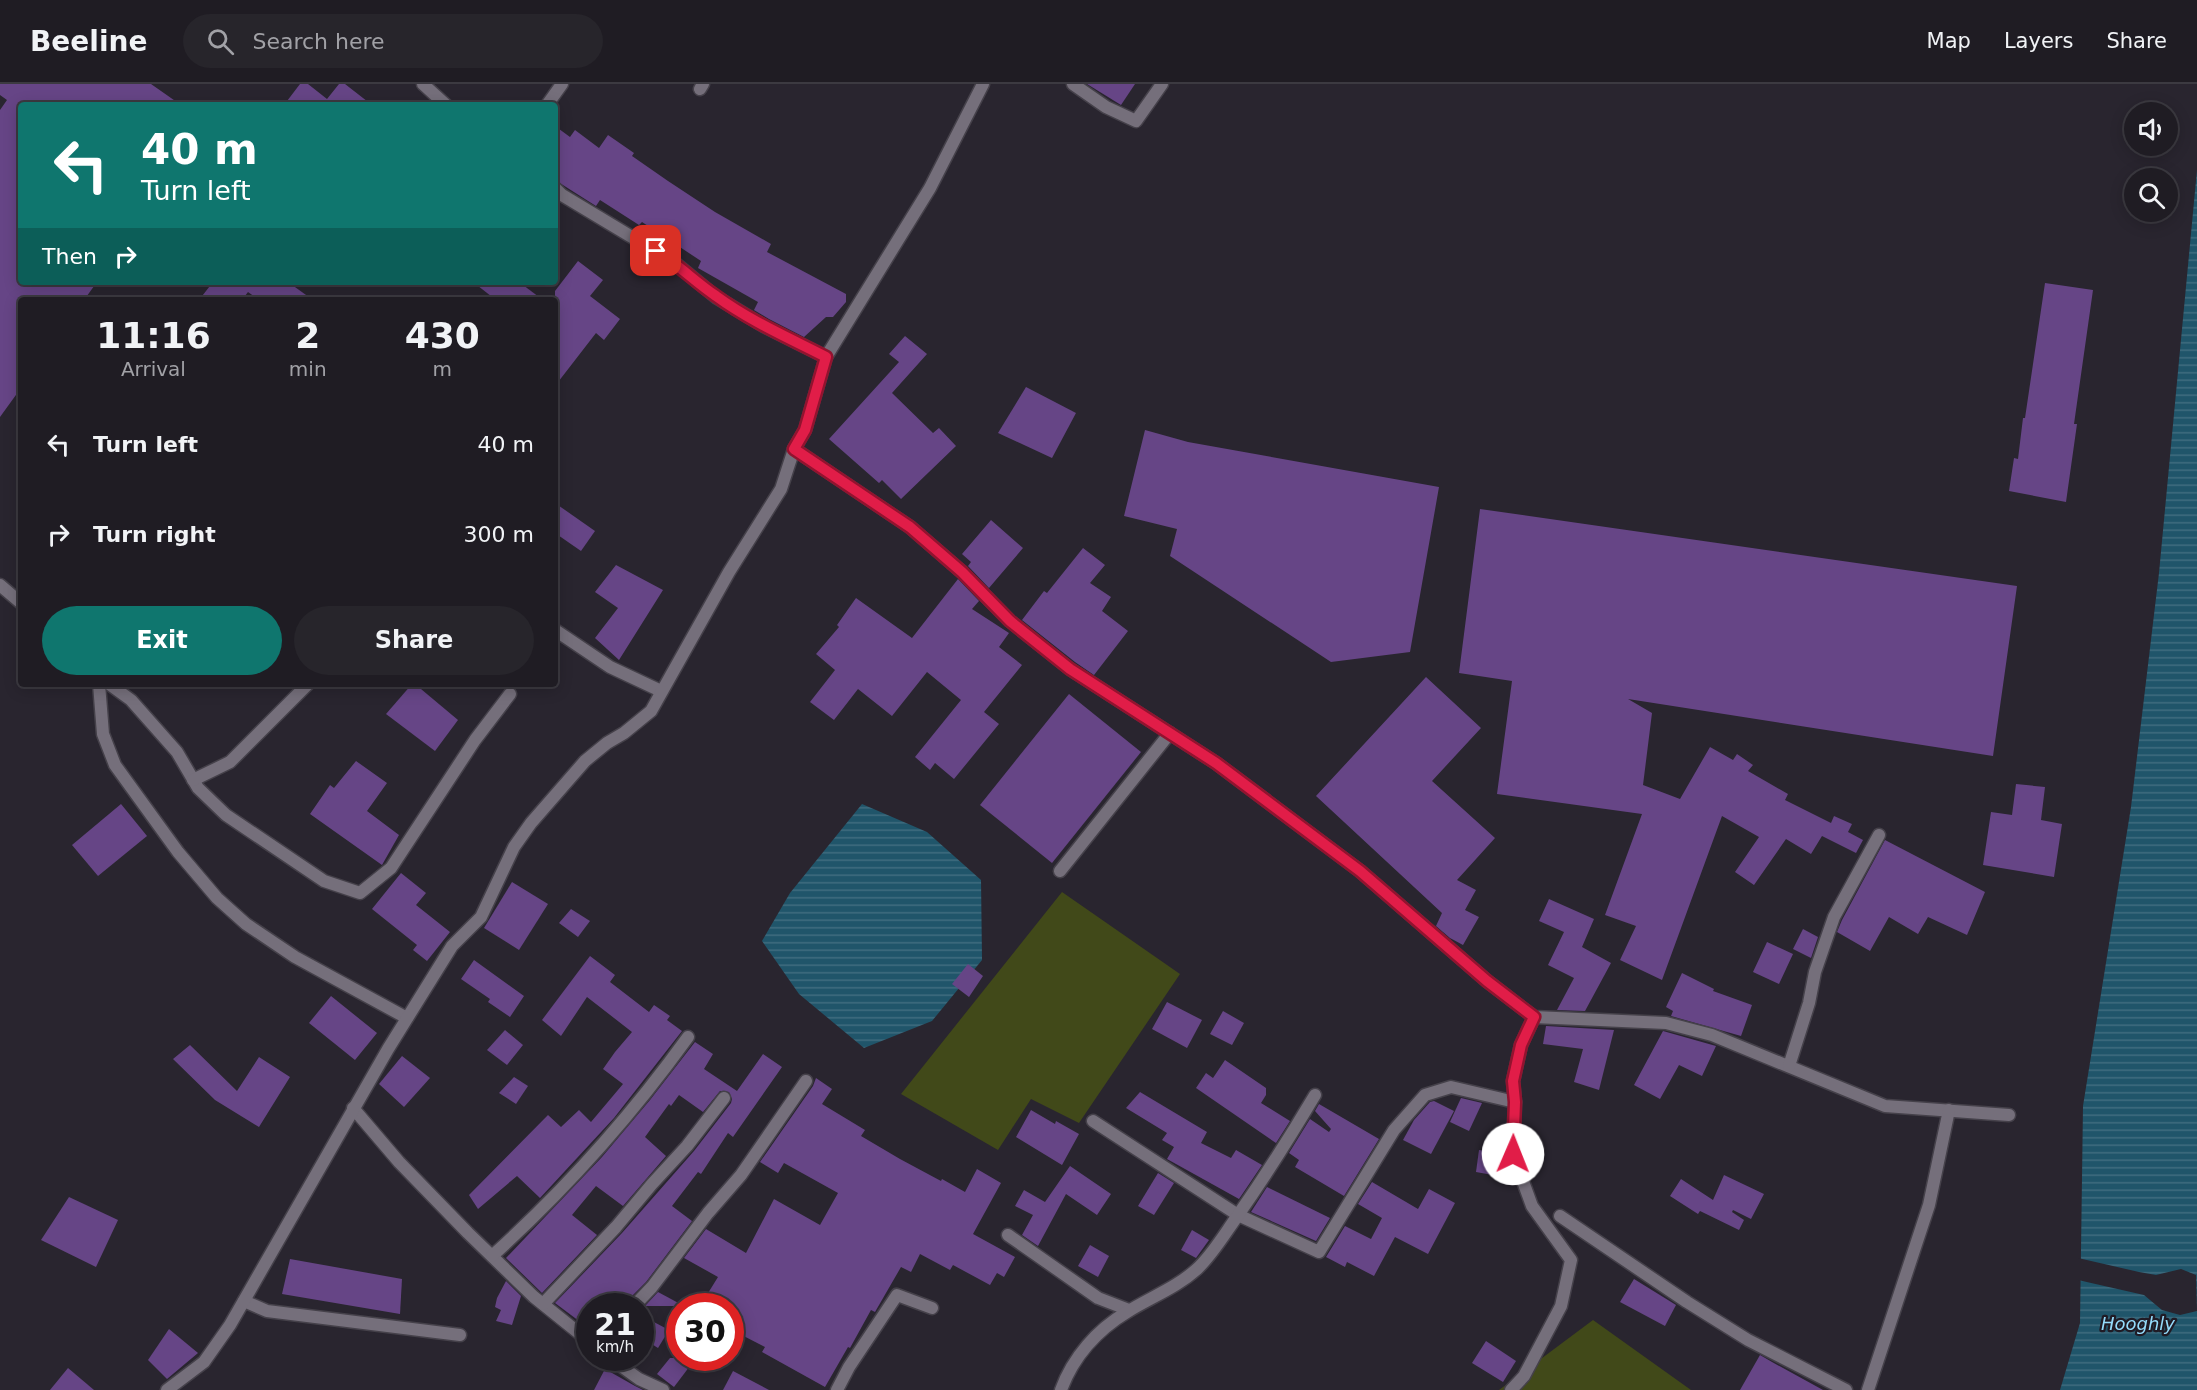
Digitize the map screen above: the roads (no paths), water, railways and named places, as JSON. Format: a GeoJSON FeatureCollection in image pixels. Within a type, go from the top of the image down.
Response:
{"type":"FeatureCollection","features":[{"type":"Feature","properties":{"kind":"street"},"geometry":{"type":"LineString","coordinates":[[423,84],[443,102]]}},
{"type":"Feature","properties":{"kind":"street"},"geometry":{"type":"LineString","coordinates":[[549,102],[562,84]]}},
{"type":"Feature","properties":{"kind":"street"},"geometry":{"type":"LineString","coordinates":[[167,1390],[204,1362],[230,1325],[299,1207],[353,1108],[452,946],[481,917],[514,847],[531,823],[585,761],[607,743],[624,734],[651,711],[729,572],[781,489],[794,449],[805,430],[826,357],[930,188],[983,84]]}},
{"type":"Feature","properties":{"kind":"street"},"geometry":{"type":"LineString","coordinates":[[1073,84],[1106,107],[1136,122],[1162,84]]}},
{"type":"Feature","properties":{"kind":"street"},"geometry":{"type":"LineString","coordinates":[[558,191],[675,263],[716,297],[764,326],[826,357]]}},
{"type":"Feature","properties":{"kind":"street"},"geometry":{"type":"LineString","coordinates":[[794,449],[910,527],[962,572],[1010,621],[1070,669],[1216,763],[1360,871],[1487,981],[1534,1017],[1666,1023],[1712,1035],[1885,1106],[2009,1115]]}},
{"type":"Feature","properties":{"kind":"street"},"geometry":{"type":"LineString","coordinates":[[0,585],[18,600]]}},
{"type":"Feature","properties":{"kind":"street"},"geometry":{"type":"LineString","coordinates":[[558,632],[610,667],[661,691]]}},
{"type":"Feature","properties":{"kind":"street"},"geometry":{"type":"LineString","coordinates":[[99,687],[103,734],[115,765],[178,852],[217,898],[246,924],[295,957],[407,1018]]}},
{"type":"Feature","properties":{"kind":"street"},"geometry":{"type":"LineString","coordinates":[[113,687],[130,700],[177,752],[198,788],[226,815],[280,854],[324,881],[360,893],[391,868],[475,740],[510,694]]}},
{"type":"Feature","properties":{"kind":"street"},"geometry":{"type":"LineString","coordinates":[[193,780],[230,762],[305,687]]}},
{"type":"Feature","properties":{"kind":"street"},"geometry":{"type":"LineString","coordinates":[[1060,871],[1170,733]]}},
{"type":"Feature","properties":{"kind":"street"},"geometry":{"type":"LineString","coordinates":[[1789,1066],[1809,1004],[1815,972],[1834,917],[1879,835]]}},
{"type":"Feature","properties":{"kind":"street"},"geometry":{"type":"LineString","coordinates":[[1511,1390],[1524,1376],[1561,1306],[1571,1260],[1532,1206],[1513,1154],[1515,1102],[1513,1081],[1521,1045],[1534,1017]]}},
{"type":"Feature","properties":{"kind":"street"},"geometry":{"type":"LineString","coordinates":[[492,1256],[533,1220],[589,1160],[656,1082],[688,1037]]}},
{"type":"Feature","properties":{"kind":"street"},"geometry":{"type":"LineString","coordinates":[[646,1293],[708,1213],[741,1175],[806,1081]]}},
{"type":"Feature","properties":{"kind":"street"},"geometry":{"type":"LineString","coordinates":[[1093,1121],[1238,1215],[1319,1252],[1394,1130],[1425,1095],[1451,1087],[1515,1102]]}},
{"type":"Feature","properties":{"kind":"street"},"geometry":{"type":"LineString","coordinates":[[1061,1390],[1067,1372],[1086,1345],[1111,1322],[1129,1310],[1175,1287],[1198,1267],[1272,1166],[1315,1095]]}},
{"type":"Feature","properties":{"kind":"street"},"geometry":{"type":"LineString","coordinates":[[543,1304],[616,1227],[651,1184],[687,1146],[724,1098]]}},
{"type":"Feature","properties":{"kind":"street"},"geometry":{"type":"LineString","coordinates":[[353,1108],[399,1162],[492,1256],[543,1304],[576,1331]]}},
{"type":"Feature","properties":{"kind":"street"},"geometry":{"type":"LineString","coordinates":[[1868,1390],[1929,1205],[1948,1110]]}},
{"type":"Feature","properties":{"kind":"street"},"geometry":{"type":"LineString","coordinates":[[1560,1216],[1687,1302],[1748,1340],[1846,1390]]}},
{"type":"Feature","properties":{"kind":"street"},"geometry":{"type":"LineString","coordinates":[[1008,1235],[1098,1298],[1129,1310]]}},
{"type":"Feature","properties":{"kind":"street"},"geometry":{"type":"LineString","coordinates":[[837,1390],[849,1366],[897,1295],[932,1308]]}},
{"type":"Feature","properties":{"kind":"street"},"geometry":{"type":"LineString","coordinates":[[244,1301],[267,1311],[460,1335]]}},
{"type":"Feature","properties":{"kind":"street"},"geometry":{"type":"LineString","coordinates":[[628,1371],[660,1390]]}},
{"type":"Feature","properties":{"kind":"water","name":"Hooghly"},"geometry":{"type":"Polygon","coordinates":[[[2197,170],[2197,1390],[2060,1390],[2080,1323],[2083,1106],[2131,807],[2159,573],[2197,170]]]}},
{"type":"Feature","properties":{"kind":"water"},"geometry":{"type":"Polygon","coordinates":[[[862,804],[927,832],[981,880],[982,960],[932,1021],[864,1048],[799,994],[762,941],[790,893],[862,804]]]}}]}
